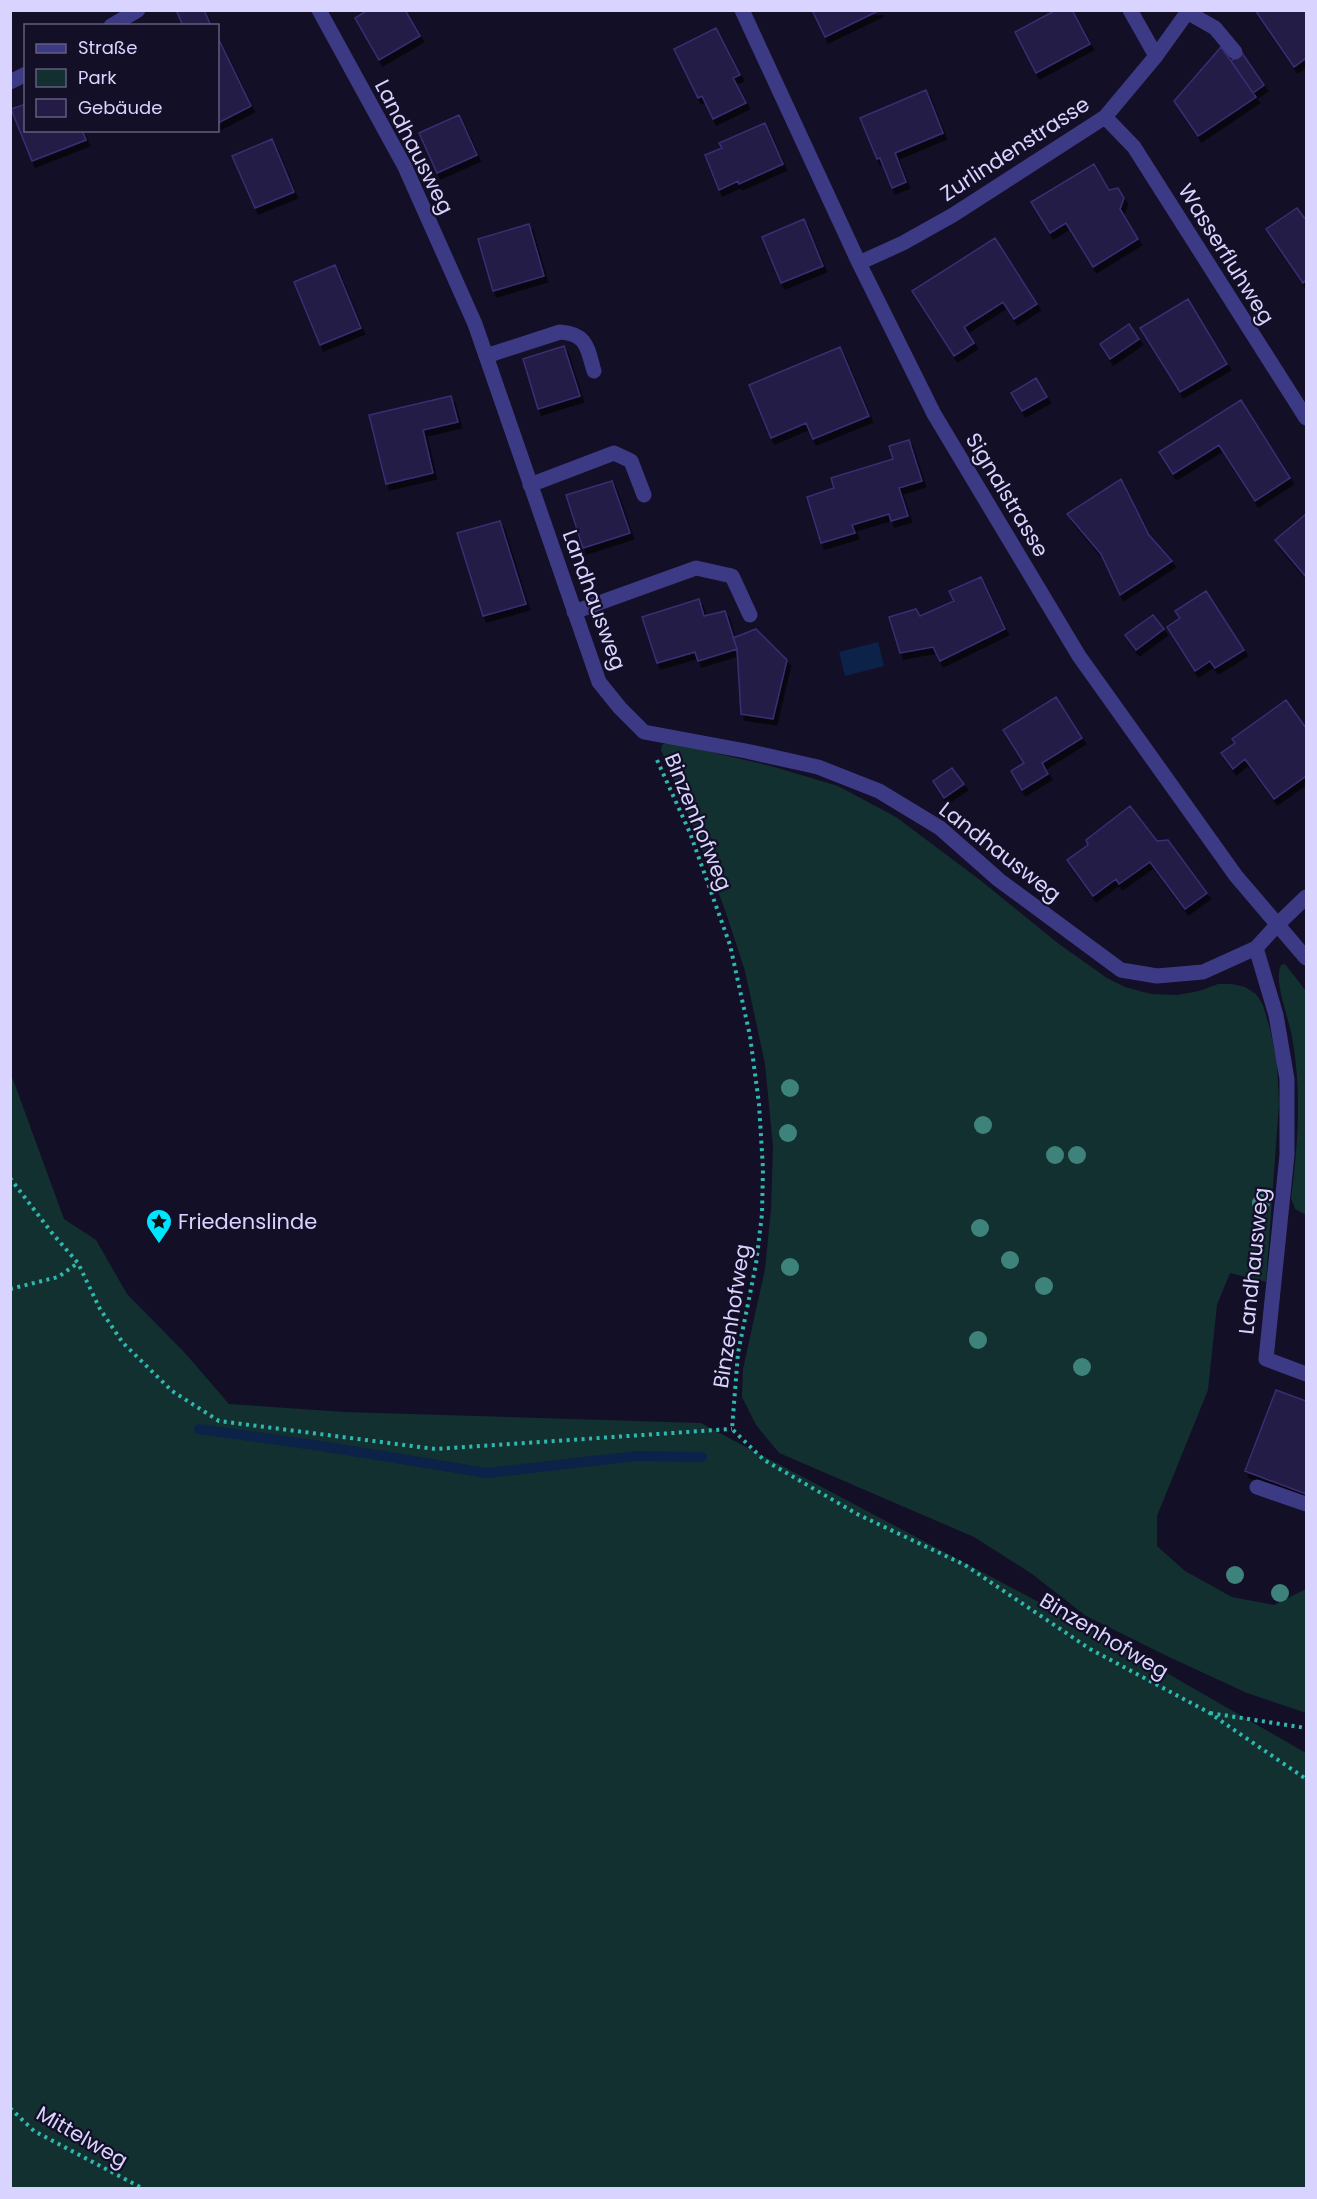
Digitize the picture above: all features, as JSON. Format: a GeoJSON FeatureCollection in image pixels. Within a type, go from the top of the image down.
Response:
{"type":"FeatureCollection","features":[{"type":"Feature","properties":{"kind":"street"},"geometry":{"type":"LineString","coordinates":[[114,24],[138,10]]}},
{"type":"Feature","properties":{"kind":"street","name":"Landhausweg"},"geometry":{"type":"LineString","coordinates":[[319,10],[405,167],[476,324],[599,682],[644,732],[818,767],[879,791],[940,828],[999,880],[1121,970],[1157,976],[1203,972],[1256,948],[1306,897]]}},
{"type":"Feature","properties":{"kind":"street","name":"Signalstrasse"},"geometry":{"type":"LineString","coordinates":[[742,10],[859,263],[934,414],[1079,656],[1236,876],[1306,958]]}},
{"type":"Feature","properties":{"kind":"street"},"geometry":{"type":"LineString","coordinates":[[1130,10],[1156,56]]}},
{"type":"Feature","properties":{"kind":"street"},"geometry":{"type":"LineString","coordinates":[[1188,11],[1215,28],[1235,52]]}},
{"type":"Feature","properties":{"kind":"street","name":"Zurlindenstrasse"},"geometry":{"type":"LineString","coordinates":[[859,263],[903,243],[953,215],[1106,117],[1156,56],[1188,11]]}},
{"type":"Feature","properties":{"kind":"street"},"geometry":{"type":"LineString","coordinates":[[10,82],[24,75]]}},
{"type":"Feature","properties":{"kind":"street","name":"Wasserfluhweg"},"geometry":{"type":"LineString","coordinates":[[1106,117],[1134,147],[1306,418]]}},
{"type":"Feature","properties":{"kind":"street"},"geometry":{"type":"LineString","coordinates":[[486,356],[560,332],[572,333],[582,338],[594,371]]}},
{"type":"Feature","properties":{"kind":"street"},"geometry":{"type":"LineString","coordinates":[[530,485],[614,453],[631,462],[644,495]]}},
{"type":"Feature","properties":{"kind":"street"},"geometry":{"type":"LineString","coordinates":[[574,612],[696,568],[732,576],[750,615]]}},
{"type":"Feature","properties":{"kind":"street","name":"Landhausweg"},"geometry":{"type":"LineString","coordinates":[[1256,948],[1276,1015],[1287,1079],[1287,1155],[1266,1359],[1306,1374]]}},
{"type":"Feature","properties":{"kind":"street"},"geometry":{"type":"LineString","coordinates":[[1257,1487],[1306,1504]]}},
{"type":"Feature","properties":{"kind":"path","name":"Binzenhofweg"},"geometry":{"type":"LineString","coordinates":[[644,732],[690,833],[730,945],[750,1036],[759,1104],[764,1169],[762,1214],[756,1264],[738,1353],[732,1429],[764,1460],[859,1515],[965,1565],[1090,1649],[1208,1712],[1306,1779]]}},
{"type":"Feature","properties":{"kind":"path"},"geometry":{"type":"LineString","coordinates":[[10,1178],[78,1263],[100,1309],[123,1343],[172,1391],[219,1421],[435,1449],[732,1429]]}},
{"type":"Feature","properties":{"kind":"path"},"geometry":{"type":"LineString","coordinates":[[10,1289],[58,1277],[78,1263]]}},
{"type":"Feature","properties":{"kind":"path"},"geometry":{"type":"LineString","coordinates":[[1208,1712],[1306,1728]]}},
{"type":"Feature","properties":{"kind":"path","name":"Mittelweg"},"geometry":{"type":"LineString","coordinates":[[10,2108],[34,2131],[142,2188]]}},
{"type":"Feature","properties":{"kind":"green space"},"geometry":{"type":"Polygon","coordinates":[[[668,742],[771,766],[838,786],[896,817],[980,880],[1059,944],[1107,978],[1125,987],[1151,994],[1177,995],[1199,991],[1218,984],[1232,984],[1245,987],[1256,994],[1263,1005],[1277,1062],[1279,1104],[1266,1282],[1230,1273],[1217,1305],[1208,1390],[1157,1516],[1157,1546],[1185,1571],[1232,1597],[1274,1605],[1306,1589],[1306,1713],[1247,1693],[1086,1616],[1032,1574],[974,1537],[779,1453],[756,1425],[742,1397],[743,1369],[765,1269],[771,1209],[773,1147],[765,1064],[745,971],[725,910],[691,820],[661,750],[662,745],[668,742]]]}},
{"type":"Feature","properties":{"kind":"green space"},"geometry":{"type":"Polygon","coordinates":[[[1285,964],[1306,991],[1306,1215],[1295,1209],[1291,1198],[1296,1158],[1298,1097],[1292,1037],[1279,980],[1281,965],[1285,964]]]}},
{"type":"Feature","properties":{"kind":"green space"},"geometry":{"type":"Polygon","coordinates":[[[11,1074],[64,1219],[96,1240],[127,1294],[185,1353],[229,1404],[345,1412],[701,1423],[1099,1634],[1306,1753],[1306,2188],[11,2188],[11,1074]]]}},
{"type":"Feature","properties":{"kind":"water"},"geometry":{"type":"Polygon","coordinates":[[[878,642],[884,666],[845,676],[839,652],[878,642]]]}},
{"type":"Feature","properties":{"kind":"building"},"geometry":{"type":"Polygon","coordinates":[[[204,10],[210,24],[182,24],[177,12],[204,10]]]}},
{"type":"Feature","properties":{"kind":"building"},"geometry":{"type":"Polygon","coordinates":[[[368,10],[405,10],[420,36],[379,60],[355,18],[368,10]]]}},
{"type":"Feature","properties":{"kind":"building"},"geometry":{"type":"Polygon","coordinates":[[[812,10],[880,10],[825,37],[812,10]]]}},
{"type":"Feature","properties":{"kind":"building"},"geometry":{"type":"Polygon","coordinates":[[[1056,10],[1072,10],[1090,44],[1036,73],[1015,32],[1056,10]]]}},
{"type":"Feature","properties":{"kind":"building"},"geometry":{"type":"Polygon","coordinates":[[[1255,10],[1306,10],[1306,58],[1294,67],[1255,10]]]}},
{"type":"Feature","properties":{"kind":"building"},"geometry":{"type":"Polygon","coordinates":[[[716,28],[740,75],[733,78],[746,103],[713,119],[702,96],[698,98],[674,49],[716,28]]]}},
{"type":"Feature","properties":{"kind":"building"},"geometry":{"type":"Polygon","coordinates":[[[219,40],[251,106],[219,122],[219,40]]]}},
{"type":"Feature","properties":{"kind":"building"},"geometry":{"type":"Polygon","coordinates":[[[1221,47],[1256,97],[1198,136],[1174,101],[1221,47]]]}},
{"type":"Feature","properties":{"kind":"building"},"geometry":{"type":"Polygon","coordinates":[[[1242,53],[1264,85],[1253,93],[1231,61],[1242,53]]]}},
{"type":"Feature","properties":{"kind":"building"},"geometry":{"type":"Polygon","coordinates":[[[926,90],[943,133],[895,153],[906,182],[892,188],[860,118],[926,90]]]}},
{"type":"Feature","properties":{"kind":"building"},"geometry":{"type":"Polygon","coordinates":[[[24,105],[24,132],[83,132],[86,140],[32,161],[11,109],[24,105]]]}},
{"type":"Feature","properties":{"kind":"building"},"geometry":{"type":"Polygon","coordinates":[[[459,115],[477,155],[437,173],[419,133],[459,115]]]}},
{"type":"Feature","properties":{"kind":"building"},"geometry":{"type":"Polygon","coordinates":[[[765,123],[783,164],[739,184],[738,181],[719,190],[705,155],[722,148],[719,143],[765,123]]]}},
{"type":"Feature","properties":{"kind":"building"},"geometry":{"type":"Polygon","coordinates":[[[272,139],[294,192],[255,208],[232,156],[272,139]]]}},
{"type":"Feature","properties":{"kind":"building"},"geometry":{"type":"Polygon","coordinates":[[[1094,164],[1109,190],[1118,188],[1124,198],[1120,209],[1138,239],[1093,267],[1066,223],[1050,233],[1031,202],[1094,164]]]}},
{"type":"Feature","properties":{"kind":"building"},"geometry":{"type":"Polygon","coordinates":[[[1297,208],[1306,220],[1306,280],[1303,283],[1266,229],[1297,208]]]}},
{"type":"Feature","properties":{"kind":"building"},"geometry":{"type":"Polygon","coordinates":[[[804,219],[823,266],[781,283],[762,237],[804,219]]]}},
{"type":"Feature","properties":{"kind":"building"},"geometry":{"type":"Polygon","coordinates":[[[529,224],[544,276],[493,291],[478,239],[529,224]]]}},
{"type":"Feature","properties":{"kind":"building"},"geometry":{"type":"Polygon","coordinates":[[[995,238],[1037,304],[1014,319],[1003,302],[964,327],[974,343],[954,356],[912,291],[995,238]]]}},
{"type":"Feature","properties":{"kind":"building"},"geometry":{"type":"Polygon","coordinates":[[[335,265],[361,328],[320,345],[294,282],[335,265]]]}},
{"type":"Feature","properties":{"kind":"building"},"geometry":{"type":"Polygon","coordinates":[[[1188,299],[1227,364],[1180,392],[1140,328],[1188,299]]]}},
{"type":"Feature","properties":{"kind":"building"},"geometry":{"type":"Polygon","coordinates":[[[1129,324],[1139,339],[1110,359],[1100,344],[1129,324]]]}},
{"type":"Feature","properties":{"kind":"building"},"geometry":{"type":"Polygon","coordinates":[[[564,346],[580,396],[538,409],[523,359],[564,346]]]}},
{"type":"Feature","properties":{"kind":"building"},"geometry":{"type":"Polygon","coordinates":[[[840,347],[869,416],[813,439],[806,423],[771,438],[749,385],[840,347]]]}},
{"type":"Feature","properties":{"kind":"building"},"geometry":{"type":"Polygon","coordinates":[[[1036,378],[1047,397],[1022,411],[1011,393],[1036,378]]]}},
{"type":"Feature","properties":{"kind":"building"},"geometry":{"type":"Polygon","coordinates":[[[451,396],[458,422],[423,430],[433,473],[386,484],[369,415],[451,396]]]}},
{"type":"Feature","properties":{"kind":"building"},"geometry":{"type":"Polygon","coordinates":[[[1241,400],[1290,478],[1255,501],[1219,445],[1173,474],[1159,452],[1241,400]]]}},
{"type":"Feature","properties":{"kind":"building"},"geometry":{"type":"Polygon","coordinates":[[[909,440],[922,481],[899,488],[908,516],[891,521],[889,514],[852,525],[855,533],[821,543],[807,497],[834,488],[831,478],[893,459],[889,446],[909,440]]]}},
{"type":"Feature","properties":{"kind":"building"},"geometry":{"type":"Polygon","coordinates":[[[1121,479],[1149,535],[1172,561],[1120,595],[1101,554],[1067,514],[1121,479]]]}},
{"type":"Feature","properties":{"kind":"building"},"geometry":{"type":"Polygon","coordinates":[[[612,481],[630,533],[583,548],[566,495],[612,481]]]}},
{"type":"Feature","properties":{"kind":"building"},"geometry":{"type":"Polygon","coordinates":[[[1306,514],[1306,577],[1275,540],[1306,514]]]}},
{"type":"Feature","properties":{"kind":"building"},"geometry":{"type":"Polygon","coordinates":[[[500,521],[526,604],[483,616],[457,533],[500,521]]]}},
{"type":"Feature","properties":{"kind":"building"},"geometry":{"type":"Polygon","coordinates":[[[981,577],[1005,629],[940,661],[933,647],[900,653],[889,617],[916,609],[920,616],[954,601],[949,591],[981,577]]]}},
{"type":"Feature","properties":{"kind":"building"},"geometry":{"type":"Polygon","coordinates":[[[1206,591],[1244,650],[1215,668],[1210,661],[1195,671],[1167,627],[1180,618],[1175,611],[1206,591]]]}},
{"type":"Feature","properties":{"kind":"building"},"geometry":{"type":"Polygon","coordinates":[[[699,599],[704,616],[725,611],[737,649],[698,661],[695,652],[657,663],[642,617],[699,599]]]}},
{"type":"Feature","properties":{"kind":"building"},"geometry":{"type":"Polygon","coordinates":[[[1153,615],[1164,629],[1136,650],[1125,635],[1153,615]]]}},
{"type":"Feature","properties":{"kind":"building"},"geometry":{"type":"Polygon","coordinates":[[[756,629],[787,660],[773,719],[741,714],[737,649],[733,638],[756,629]]]}},
{"type":"Feature","properties":{"kind":"building"},"geometry":{"type":"Polygon","coordinates":[[[1056,697],[1082,738],[1042,763],[1048,774],[1022,790],[1011,771],[1024,763],[1003,730],[1056,697]]]}},
{"type":"Feature","properties":{"kind":"building"},"geometry":{"type":"Polygon","coordinates":[[[1286,700],[1306,728],[1306,776],[1274,799],[1245,759],[1233,769],[1221,753],[1235,743],[1232,739],[1286,700]]]}},
{"type":"Feature","properties":{"kind":"building"},"geometry":{"type":"Polygon","coordinates":[[[952,768],[964,784],[944,798],[933,781],[952,768]]]}},
{"type":"Feature","properties":{"kind":"building"},"geometry":{"type":"Polygon","coordinates":[[[1130,806],[1157,841],[1168,840],[1207,893],[1185,909],[1150,862],[1119,884],[1116,879],[1093,896],[1067,860],[1088,845],[1086,840],[1130,806]]]}},
{"type":"Feature","properties":{"kind":"building"},"geometry":{"type":"Polygon","coordinates":[[[1276,1390],[1306,1401],[1306,1494],[1245,1471],[1276,1390]]]}},
{"type":"Feature","properties":{"kind":"waterway"},"geometry":{"type":"LineString","coordinates":[[199,1429],[487,1473],[636,1456],[702,1457]]}},
{"type":"Feature","properties":{"kind":"place","name":"Friedenslinde"},"geometry":{"type":"Point","coordinates":[159,1245]}}]}
